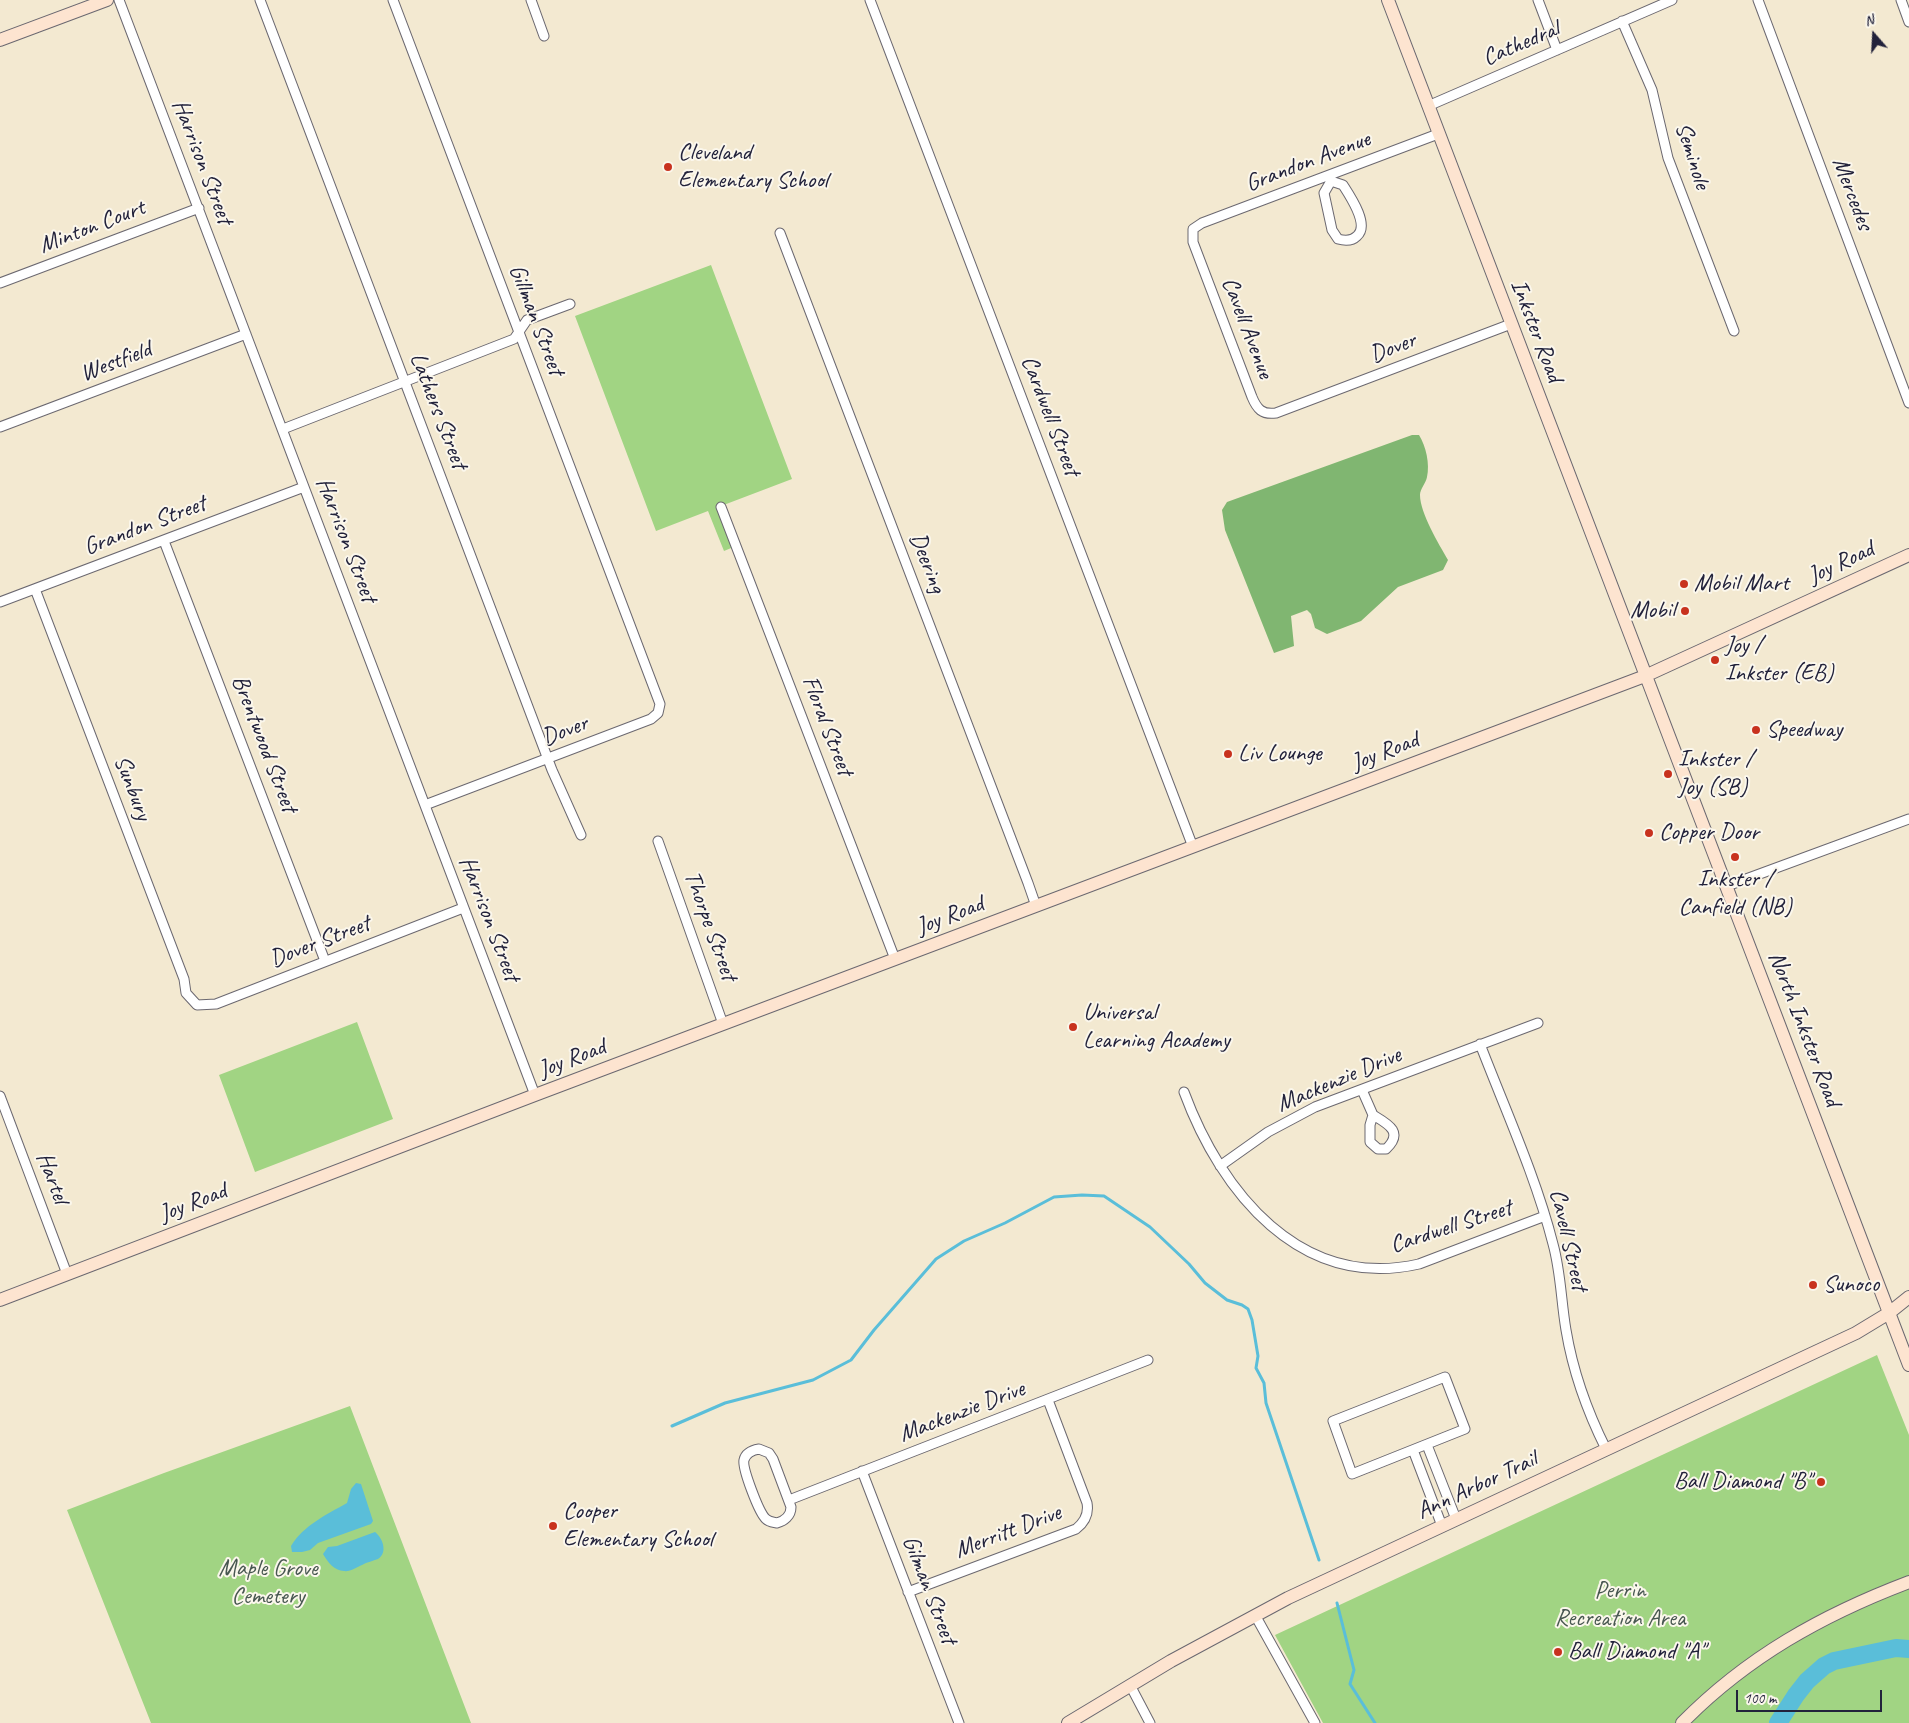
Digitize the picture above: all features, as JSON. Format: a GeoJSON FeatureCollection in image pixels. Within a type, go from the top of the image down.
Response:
{"type":"FeatureCollection","features":[{"type":"Feature","properties":{"kind":"main road"},"geometry":{"type":"LineString","coordinates":[[0,40],[107,0]]}},
{"type":"Feature","properties":{"kind":"main road","name":"Inkster Road"},"geometry":{"type":"LineString","coordinates":[[1388,0],[1645,676]]}},
{"type":"Feature","properties":{"kind":"main road","name":"Joy Road"},"geometry":{"type":"LineString","coordinates":[[0,1300],[535,1095],[1645,676],[1909,555]]}},
{"type":"Feature","properties":{"kind":"main road","name":"North Inkster Road"},"geometry":{"type":"LineString","coordinates":[[1645,676],[1889,1313]]}},
{"type":"Feature","properties":{"kind":"main road","name":"Ann Arbor Trail"},"geometry":{"type":"LineString","coordinates":[[1068,1723],[1130,1685],[1255,1615],[1335,1575],[1856,1333],[1889,1313],[1909,1296]]}},
{"type":"Feature","properties":{"kind":"main road"},"geometry":{"type":"LineString","coordinates":[[1889,1313],[1909,1365]]}},
{"type":"Feature","properties":{"kind":"main road"},"geometry":{"type":"LineString","coordinates":[[1682,1723],[1733,1676],[1776,1646],[1810,1625],[1909,1582]]}},
{"type":"Feature","properties":{"kind":"street","name":"Harrison Street"},"geometry":{"type":"LineString","coordinates":[[120,0],[535,1095]]}},
{"type":"Feature","properties":{"kind":"street","name":"Lathers Street"},"geometry":{"type":"LineString","coordinates":[[260,0],[548,759],[581,835]]}},
{"type":"Feature","properties":{"kind":"street","name":"Gillman Street"},"geometry":{"type":"LineString","coordinates":[[394,0],[642,655]]}},
{"type":"Feature","properties":{"kind":"street"},"geometry":{"type":"LineString","coordinates":[[531,0],[544,36]]}},
{"type":"Feature","properties":{"kind":"street","name":"Cardwell Street"},"geometry":{"type":"LineString","coordinates":[[870,0],[1193,847]]}},
{"type":"Feature","properties":{"kind":"street"},"geometry":{"type":"LineString","coordinates":[[1538,0],[1557,50]]}},
{"type":"Feature","properties":{"kind":"street","name":"Cathedral"},"geometry":{"type":"LineString","coordinates":[[1428,106],[1672,0]]}},
{"type":"Feature","properties":{"kind":"street","name":"Mercedes"},"geometry":{"type":"LineString","coordinates":[[1758,0],[1909,403]]}},
{"type":"Feature","properties":{"kind":"street"},"geometry":{"type":"LineString","coordinates":[[1901,0],[1909,22]]}},
{"type":"Feature","properties":{"kind":"street","name":"Seminole"},"geometry":{"type":"LineString","coordinates":[[1622,21],[1652,90],[1668,158],[1725,303],[1734,331]]}},
{"type":"Feature","properties":{"kind":"street","name":"Grandon Avenue"},"geometry":{"type":"LineString","coordinates":[[1193,229],[1202,223],[1330,178],[1438,134]]}},
{"type":"Feature","properties":{"kind":"street"},"geometry":{"type":"LineString","coordinates":[[1330,178],[1344,185],[1360,219],[1360,234],[1352,240],[1338,239],[1332,230],[1324,193],[1330,178]]}},
{"type":"Feature","properties":{"kind":"street","name":"Minton Court"},"geometry":{"type":"LineString","coordinates":[[0,283],[199,208]]}},
{"type":"Feature","properties":{"kind":"street","name":"Cavell Avenue"},"geometry":{"type":"LineString","coordinates":[[1193,229],[1193,242],[1256,405],[1263,412],[1270,414],[1288,409]]}},
{"type":"Feature","properties":{"kind":"street","name":"Deering"},"geometry":{"type":"LineString","coordinates":[[780,234],[1036,906]]}},
{"type":"Feature","properties":{"kind":"street"},"geometry":{"type":"LineString","coordinates":[[283,429],[514,339],[527,320],[570,304]]}},
{"type":"Feature","properties":{"kind":"street","name":"Dover"},"geometry":{"type":"LineString","coordinates":[[1288,409],[1511,324]]}},
{"type":"Feature","properties":{"kind":"street","name":"Westfield"},"geometry":{"type":"LineString","coordinates":[[0,427],[246,334]]}},
{"type":"Feature","properties":{"kind":"street","name":"Grandon Street"},"geometry":{"type":"LineString","coordinates":[[0,602],[304,486]]}},
{"type":"Feature","properties":{"kind":"street","name":"Floral Street"},"geometry":{"type":"LineString","coordinates":[[722,507],[895,959]]}},
{"type":"Feature","properties":{"kind":"street","name":"Brentwood Street"},"geometry":{"type":"LineString","coordinates":[[164,541],[325,961]]}},
{"type":"Feature","properties":{"kind":"street","name":"Sunbury"},"geometry":{"type":"LineString","coordinates":[[35,590],[184,979],[186,993],[191,1001]]}},
{"type":"Feature","properties":{"kind":"street","name":"Dover"},"geometry":{"type":"LineString","coordinates":[[426,806],[651,720],[660,708],[642,655]]}},
{"type":"Feature","properties":{"kind":"street"},"geometry":{"type":"LineString","coordinates":[[1727,886],[1909,819]]}},
{"type":"Feature","properties":{"kind":"street","name":"Thorpe Street"},"geometry":{"type":"LineString","coordinates":[[658,841],[723,1024]]}},
{"type":"Feature","properties":{"kind":"street","name":"Dover Street"},"geometry":{"type":"LineString","coordinates":[[191,1001],[197,1005],[216,1004],[463,908]]}},
{"type":"Feature","properties":{"kind":"street","name":"Mackenzie Drive"},"geometry":{"type":"LineString","coordinates":[[1220,1166],[1251,1142],[1285,1122],[1315,1108],[1538,1023]]}},
{"type":"Feature","properties":{"kind":"street","name":"Cavell Street"},"geometry":{"type":"LineString","coordinates":[[1480,1044],[1545,1216],[1558,1265],[1566,1329],[1574,1368],[1589,1412],[1606,1449]]}},
{"type":"Feature","properties":{"kind":"street"},"geometry":{"type":"LineString","coordinates":[[1362,1090],[1373,1114]]}},
{"type":"Feature","properties":{"kind":"street","name":"Cardwell Street"},"geometry":{"type":"LineString","coordinates":[[1184,1092],[1199,1130],[1220,1166],[1247,1201],[1285,1237],[1319,1257],[1360,1268],[1386,1269],[1419,1264],[1545,1216]]}},
{"type":"Feature","properties":{"kind":"street","name":"Hartel"},"geometry":{"type":"LineString","coordinates":[[0,1096],[67,1274]]}},
{"type":"Feature","properties":{"kind":"street","name":"Mackenzie Drive"},"geometry":{"type":"LineString","coordinates":[[789,1500],[1148,1360]]}},
{"type":"Feature","properties":{"kind":"street"},"geometry":{"type":"LineString","coordinates":[[1445,1376],[1465,1429],[1414,1450],[1352,1474],[1333,1421],[1445,1376]]}},
{"type":"Feature","properties":{"kind":"street","name":"Merritt Drive"},"geometry":{"type":"LineString","coordinates":[[908,1592],[1076,1529],[1084,1521],[1088,1512],[1087,1502],[1048,1400]]}},
{"type":"Feature","properties":{"kind":"street"},"geometry":{"type":"LineString","coordinates":[[1428,1445],[1456,1519]]}},
{"type":"Feature","properties":{"kind":"street"},"geometry":{"type":"LineString","coordinates":[[759,1449],[769,1453],[789,1500],[791,1511],[782,1521],[772,1522],[765,1518],[744,1468],[745,1457],[749,1452],[759,1449]]}},
{"type":"Feature","properties":{"kind":"street"},"geometry":{"type":"LineString","coordinates":[[1414,1450],[1442,1526]]}},
{"type":"Feature","properties":{"kind":"street","name":"Gilman Street"},"geometry":{"type":"LineString","coordinates":[[862,1471],[959,1723]]}},
{"type":"Feature","properties":{"kind":"street"},"geometry":{"type":"LineString","coordinates":[[1255,1615],[1315,1723]]}},
{"type":"Feature","properties":{"kind":"street"},"geometry":{"type":"LineString","coordinates":[[1130,1685],[1150,1723]]}},
{"type":"Feature","properties":{"kind":"green space"},"geometry":{"type":"Polygon","coordinates":[[[711,265],[792,479],[721,506],[736,546],[724,551],[708,511],[656,531],[575,316],[711,265]]]}},
{"type":"Feature","properties":{"kind":"green space"},"geometry":{"type":"Polygon","coordinates":[[[1412,435],[1419,435],[1427,455],[1428,472],[1420,495],[1423,510],[1448,560],[1443,570],[1398,587],[1361,621],[1327,634],[1315,628],[1311,614],[1307,610],[1291,616],[1294,646],[1274,653],[1225,530],[1222,510],[1227,502],[1412,435]]]}},
{"type":"Feature","properties":{"kind":"green space"},"geometry":{"type":"Polygon","coordinates":[[[357,1022],[393,1119],[255,1172],[219,1075],[357,1022]]]}},
{"type":"Feature","properties":{"kind":"green space","name":"Perrin Recreation Area"},"geometry":{"type":"Polygon","coordinates":[[[1877,1355],[1909,1435],[1909,1723],[1323,1723],[1275,1635],[1877,1355]]]}},
{"type":"Feature","properties":{"kind":"green space","name":"Maple Grove Cemetery"},"geometry":{"type":"Polygon","coordinates":[[[350,1406],[471,1723],[151,1723],[67,1510],[350,1406]]]}},
{"type":"Feature","properties":{"kind":"water"},"geometry":{"type":"Polygon","coordinates":[[[356,1483],[361,1484],[373,1521],[371,1524],[318,1543],[310,1550],[292,1552],[291,1546],[302,1532],[316,1521],[347,1503],[351,1489],[356,1483]]]}},
{"type":"Feature","properties":{"kind":"water"},"geometry":{"type":"Polygon","coordinates":[[[375,1532],[380,1538],[384,1549],[378,1559],[351,1570],[340,1571],[323,1554],[328,1547],[337,1546],[375,1532]]]}},
{"type":"Feature","properties":{"kind":"waterway"},"geometry":{"type":"LineString","coordinates":[[672,1426],[725,1403],[813,1380],[851,1360],[874,1330],[936,1259],[964,1241],[1005,1223],[1054,1197],[1104,1196],[1150,1227],[1189,1264],[1205,1283],[1227,1300],[1248,1309],[1252,1320],[1258,1356],[1256,1368],[1264,1383],[1266,1403],[1319,1560]]}},
{"type":"Feature","properties":{"kind":"waterway"},"geometry":{"type":"LineString","coordinates":[[1337,1603],[1354,1670],[1350,1684],[1375,1723]]}},
{"type":"Feature","properties":{"kind":"waterway"},"geometry":{"type":"LineString","coordinates":[[1778,1723],[1807,1681],[1824,1666],[1834,1661],[1896,1648],[1909,1649]]}},
{"type":"Feature","properties":{"kind":"place","name":"Cleveland Elementary School"},"geometry":{"type":"Point","coordinates":[668,167]}},
{"type":"Feature","properties":{"kind":"place","name":"Mobil Mart"},"geometry":{"type":"Point","coordinates":[1684,584]}},
{"type":"Feature","properties":{"kind":"place","name":"Mobil"},"geometry":{"type":"Point","coordinates":[1685,611]}},
{"type":"Feature","properties":{"kind":"place","name":"Joy / Inkster (EB)"},"geometry":{"type":"Point","coordinates":[1715,660]}},
{"type":"Feature","properties":{"kind":"place","name":"Speedway"},"geometry":{"type":"Point","coordinates":[1756,730]}},
{"type":"Feature","properties":{"kind":"place","name":"Liv Lounge"},"geometry":{"type":"Point","coordinates":[1228,754]}},
{"type":"Feature","properties":{"kind":"place","name":"Inkster / Joy (SB)"},"geometry":{"type":"Point","coordinates":[1668,774]}},
{"type":"Feature","properties":{"kind":"place","name":"Copper Door"},"geometry":{"type":"Point","coordinates":[1649,833]}},
{"type":"Feature","properties":{"kind":"place","name":"Inkster / Canfield (NB)"},"geometry":{"type":"Point","coordinates":[1735,857]}},
{"type":"Feature","properties":{"kind":"place","name":"Universal Learning Academy"},"geometry":{"type":"Point","coordinates":[1073,1027]}},
{"type":"Feature","properties":{"kind":"place","name":"Sunoco"},"geometry":{"type":"Point","coordinates":[1813,1285]}},
{"type":"Feature","properties":{"kind":"place","name":"Ball Diamond \"B\""},"geometry":{"type":"Point","coordinates":[1821,1482]}},
{"type":"Feature","properties":{"kind":"place","name":"Cooper Elementary School"},"geometry":{"type":"Point","coordinates":[553,1526]}},
{"type":"Feature","properties":{"kind":"place","name":"Ball Diamond \"A\""},"geometry":{"type":"Point","coordinates":[1558,1652]}}]}
